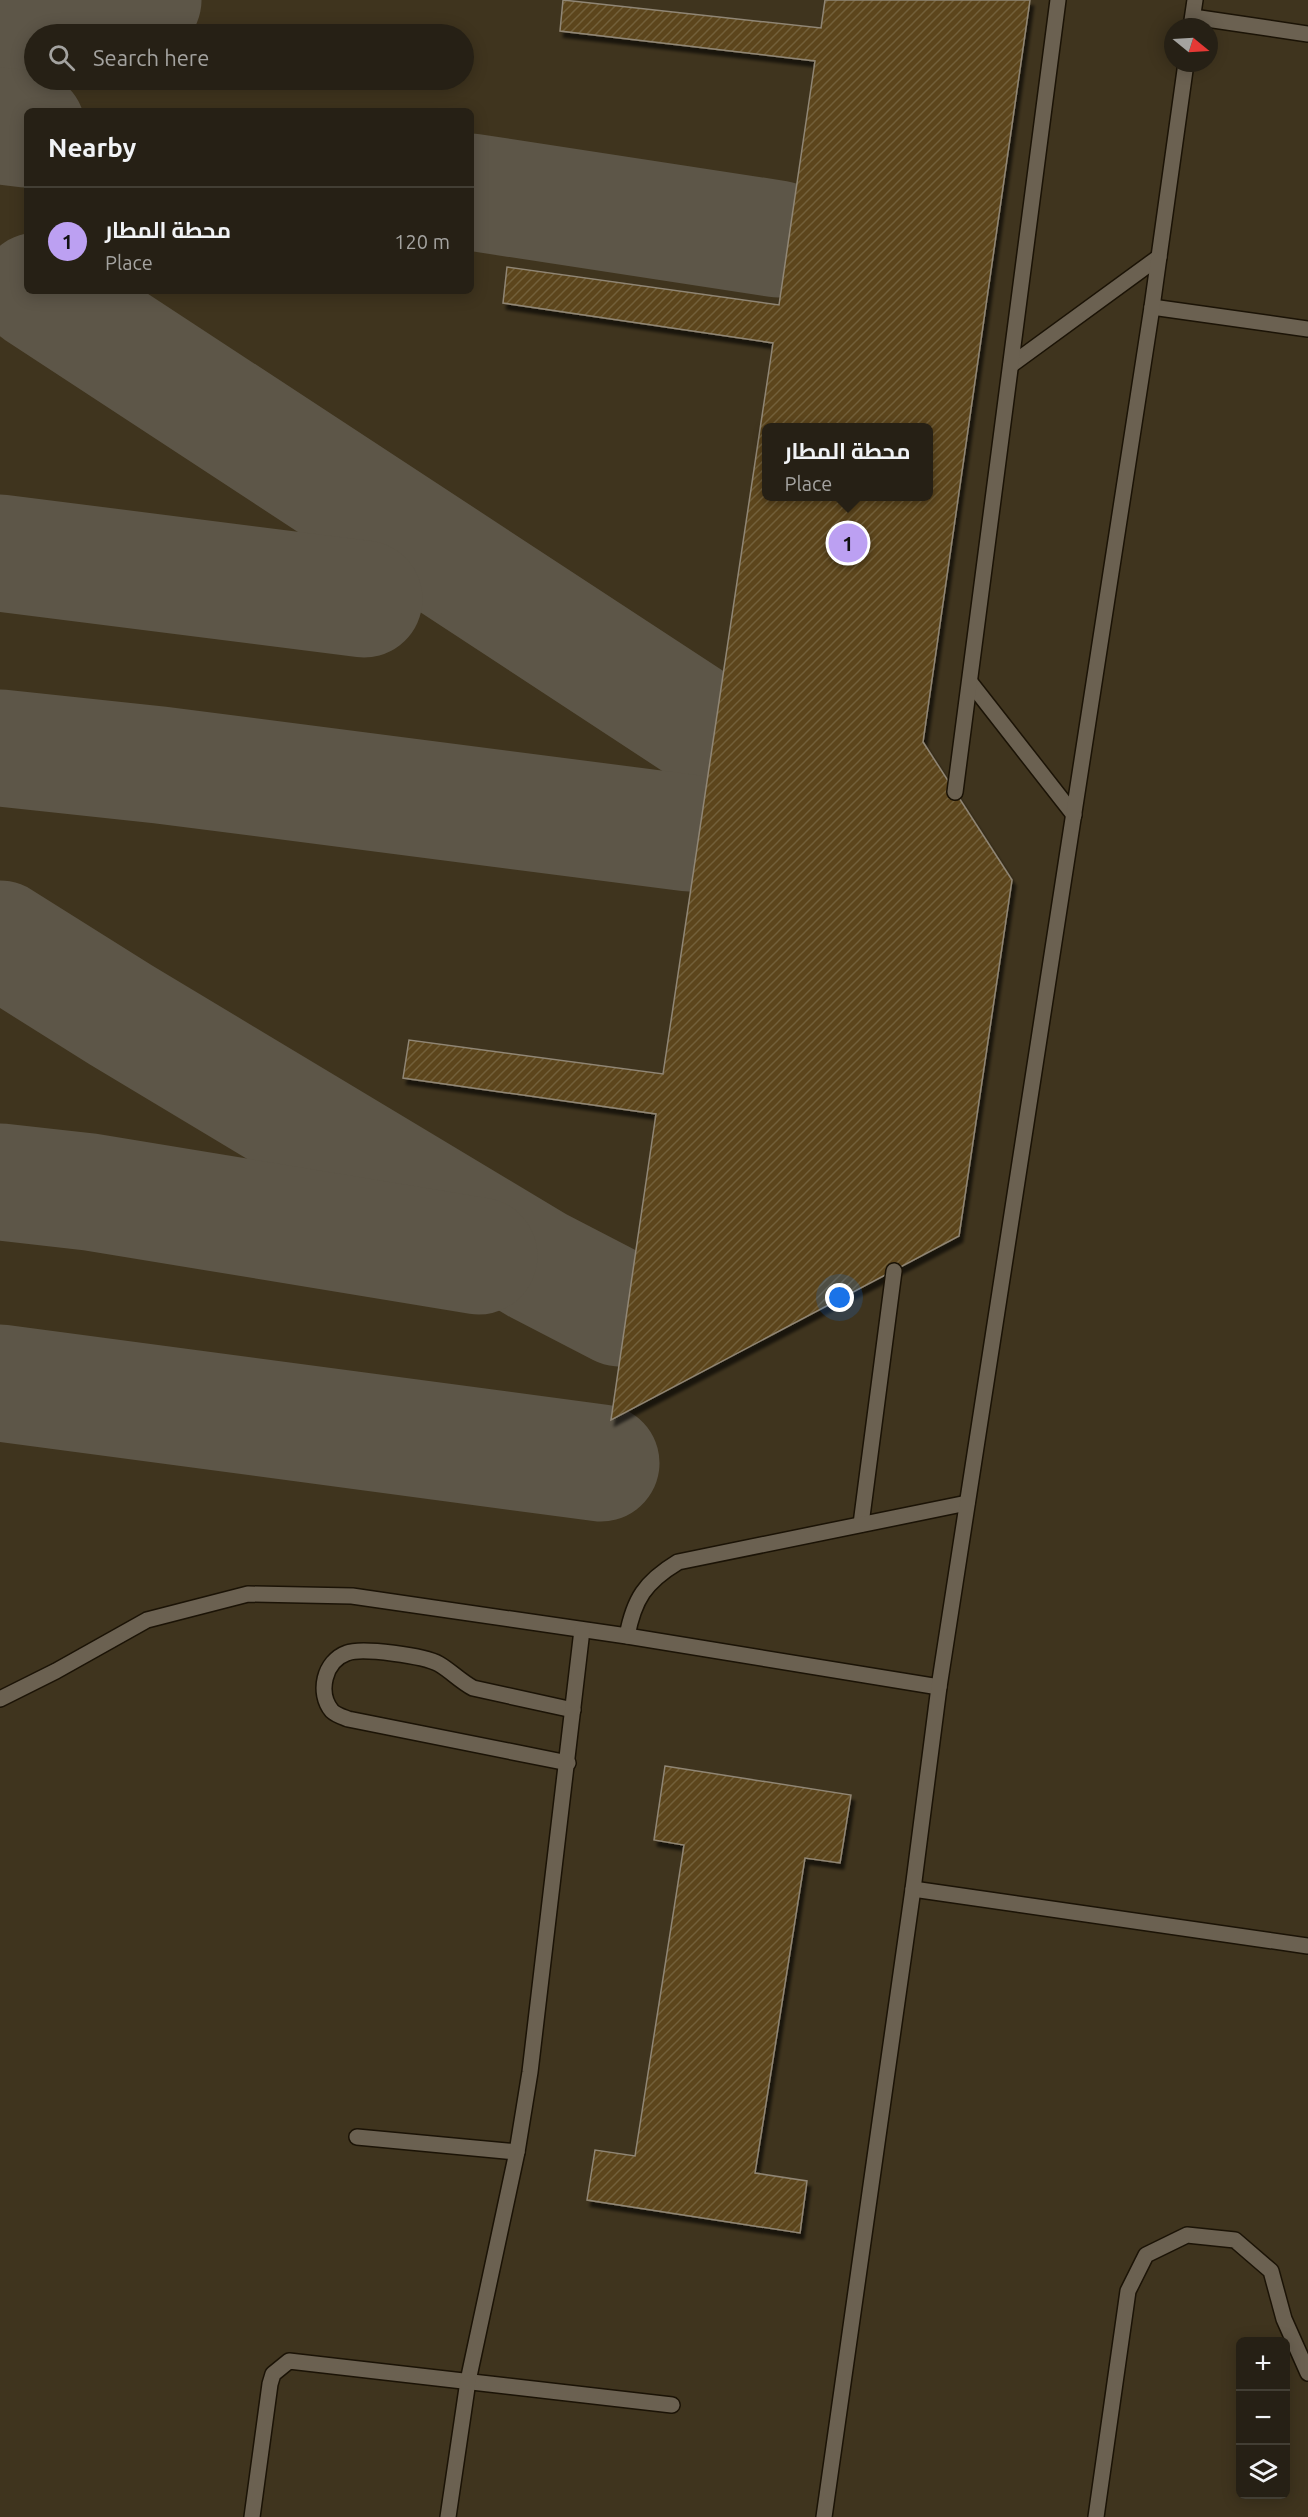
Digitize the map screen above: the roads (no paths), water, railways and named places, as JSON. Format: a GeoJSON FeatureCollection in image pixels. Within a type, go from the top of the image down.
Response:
{"type":"FeatureCollection","features":[{"type":"Feature","properties":{"kind":"lane"},"geometry":{"type":"LineString","coordinates":[[955,792],[1058,0]]}},
{"type":"Feature","properties":{"kind":"lane"},"geometry":{"type":"LineString","coordinates":[[1193,18],[1195,0]]}},
{"type":"Feature","properties":{"kind":"lane"},"geometry":{"type":"LineString","coordinates":[[1218,25],[1308,34]]}},
{"type":"Feature","properties":{"kind":"lane"},"geometry":{"type":"LineString","coordinates":[[824,2517],[913,1889],[939,1686],[1152,307],[1185,72]]}},
{"type":"Feature","properties":{"kind":"lane"},"geometry":{"type":"LineString","coordinates":[[1011,365],[1159,257]]}},
{"type":"Feature","properties":{"kind":"lane"},"geometry":{"type":"LineString","coordinates":[[1152,307],[1308,329]]}},
{"type":"Feature","properties":{"kind":"lane"},"geometry":{"type":"LineString","coordinates":[[970,682],[1074,815]]}},
{"type":"Feature","properties":{"kind":"lane"},"geometry":{"type":"LineString","coordinates":[[861,1524],[894,1271]]}},
{"type":"Feature","properties":{"kind":"lane"},"geometry":{"type":"LineString","coordinates":[[627,1636],[631,1613],[642,1592],[658,1574],[678,1562],[968,1503]]}},
{"type":"Feature","properties":{"kind":"lane"},"geometry":{"type":"LineString","coordinates":[[0,1699],[57,1671],[147,1620],[248,1594],[352,1596],[627,1636],[939,1686]]}},
{"type":"Feature","properties":{"kind":"lane"},"geometry":{"type":"LineString","coordinates":[[448,2517],[468,2381],[517,2152],[530,2072],[582,1630]]}},
{"type":"Feature","properties":{"kind":"lane"},"geometry":{"type":"LineString","coordinates":[[568,1763],[348,1719],[333,1712],[324,1697],[324,1680],[332,1663],[347,1653],[364,1651],[424,1659],[438,1663],[459,1681],[473,1688],[573,1710]]}},
{"type":"Feature","properties":{"kind":"lane"},"geometry":{"type":"LineString","coordinates":[[913,1889],[1308,1946]]}},
{"type":"Feature","properties":{"kind":"lane"},"geometry":{"type":"LineString","coordinates":[[357,2137],[517,2152]]}},
{"type":"Feature","properties":{"kind":"lane"},"geometry":{"type":"LineString","coordinates":[[1096,2517],[1128,2291],[1146,2255],[1186,2235],[1235,2240],[1271,2271],[1284,2319],[1308,2373]]}},
{"type":"Feature","properties":{"kind":"lane"},"geometry":{"type":"LineString","coordinates":[[252,2517],[270,2384],[273,2374],[288,2361],[672,2405]]}},
{"type":"Feature","properties":{"kind":"place","name":"محطة المطار"},"geometry":{"type":"Point","coordinates":[848,543]}}]}
